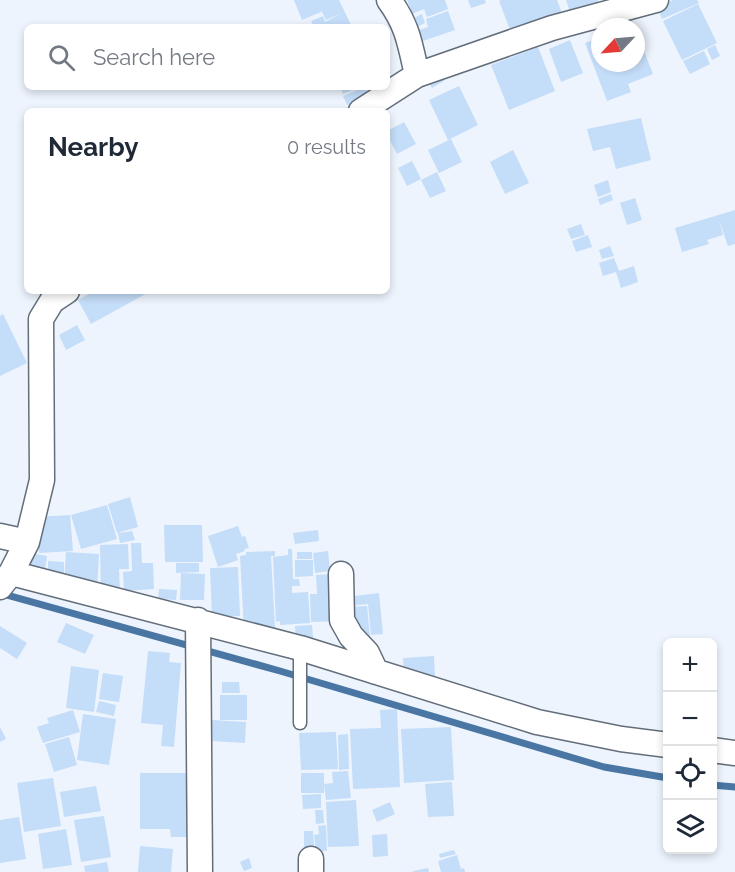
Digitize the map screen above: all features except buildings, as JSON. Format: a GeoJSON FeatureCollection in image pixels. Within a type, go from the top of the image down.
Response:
{"type":"FeatureCollection","features":[{"type":"Feature","properties":{"kind":"street"},"geometry":{"type":"LineString","coordinates":[[390,0],[402,18],[417,75]]}},
{"type":"Feature","properties":{"kind":"street"},"geometry":{"type":"LineString","coordinates":[[366,108],[417,75],[552,28],[656,0]]}},
{"type":"Feature","properties":{"kind":"street"},"geometry":{"type":"LineString","coordinates":[[63,294],[52,301],[41,319],[42,480],[27,542],[5,580],[198,620],[300,648],[537,722],[621,739],[663,744]]}},
{"type":"Feature","properties":{"kind":"street"},"geometry":{"type":"LineString","coordinates":[[0,536],[27,542]]}},
{"type":"Feature","properties":{"kind":"street"},"geometry":{"type":"LineString","coordinates":[[341,574],[342,620],[351,636],[366,653],[376,672]]}},
{"type":"Feature","properties":{"kind":"street"},"geometry":{"type":"LineString","coordinates":[[198,620],[200,872]]}},
{"type":"Feature","properties":{"kind":"street"},"geometry":{"type":"LineString","coordinates":[[717,751],[735,753]]}},
{"type":"Feature","properties":{"kind":"lane"},"geometry":{"type":"LineString","coordinates":[[300,648],[300,723]]}},
{"type":"Feature","properties":{"kind":"waterway"},"geometry":{"type":"LineString","coordinates":[[0,593],[280,671],[604,767],[663,777]]}},
{"type":"Feature","properties":{"kind":"waterway"},"geometry":{"type":"LineString","coordinates":[[717,785],[735,787]]}}]}
